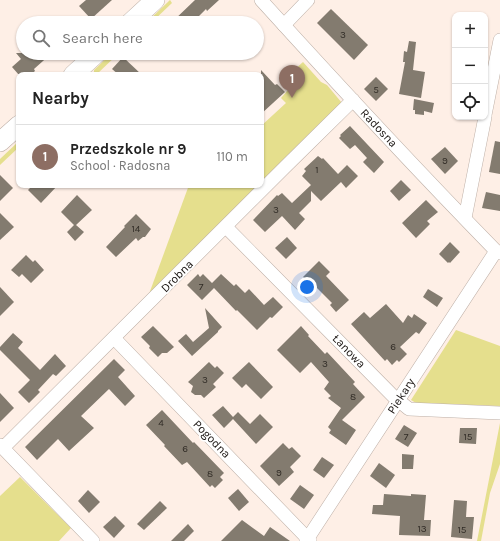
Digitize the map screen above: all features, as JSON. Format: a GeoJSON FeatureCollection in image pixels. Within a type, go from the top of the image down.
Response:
{"type":"FeatureCollection","features":[{"type":"Feature","properties":{"kind":"main road"},"geometry":{"type":"LineString","coordinates":[[138,16],[155,0]]}},
{"type":"Feature","properties":{"kind":"main road"},"geometry":{"type":"LineString","coordinates":[[76,72],[89,60]]}},
{"type":"Feature","properties":{"kind":"main road"},"geometry":{"type":"LineString","coordinates":[[0,142],[16,128]]}},
{"type":"Feature","properties":{"kind":"street","name":"Radosna"},"geometry":{"type":"LineString","coordinates":[[261,0],[353,100],[498,252]]}},
{"type":"Feature","properties":{"kind":"street"},"geometry":{"type":"LineString","coordinates":[[284,25],[308,0]]}},
{"type":"Feature","properties":{"kind":"street"},"geometry":{"type":"LineString","coordinates":[[488,101],[500,40]]}},
{"type":"Feature","properties":{"kind":"street","name":"Drobna"},"geometry":{"type":"LineString","coordinates":[[2,446],[114,338],[353,100]]}},
{"type":"Feature","properties":{"kind":"street"},"geometry":{"type":"LineString","coordinates":[[465,218],[484,120]]}},
{"type":"Feature","properties":{"kind":"street","name":"Łanowa"},"geometry":{"type":"LineString","coordinates":[[226,226],[398,401],[408,409],[500,413]]}},
{"type":"Feature","properties":{"kind":"street","name":"Piekary"},"geometry":{"type":"LineString","coordinates":[[308,540],[398,401],[498,252]]}},
{"type":"Feature","properties":{"kind":"street","name":"Pogodna"},"geometry":{"type":"LineString","coordinates":[[114,338],[308,540]]}},
{"type":"Feature","properties":{"kind":"street"},"geometry":{"type":"LineString","coordinates":[[2,446],[93,541]]}},
{"type":"Feature","properties":{"kind":"shaded area"},"geometry":{"type":"Polygon","coordinates":[[[170,0],[172,3],[158,16],[153,16],[170,0]]]}},
{"type":"Feature","properties":{"kind":"shaded area"},"geometry":{"type":"Polygon","coordinates":[[[105,60],[112,60],[99,72],[94,72],[94,70],[105,60]]]}},
{"type":"Feature","properties":{"kind":"shaded area"},"geometry":{"type":"Polygon","coordinates":[[[303,62],[321,82],[327,85],[342,103],[264,180],[264,123],[286,103],[281,98],[288,90],[281,82],[303,62]]]}},
{"type":"Feature","properties":{"kind":"shaded area"},"geometry":{"type":"Polygon","coordinates":[[[16,144],[16,150],[0,165],[0,159],[16,144]]]}},
{"type":"Feature","properties":{"kind":"shaded area"},"geometry":{"type":"Polygon","coordinates":[[[188,188],[256,188],[149,294],[188,188]]]}},
{"type":"Feature","properties":{"kind":"shaded area"},"geometry":{"type":"Polygon","coordinates":[[[456,330],[500,346],[500,406],[416,403],[411,400],[456,330]]]}},
{"type":"Feature","properties":{"kind":"shaded area"},"geometry":{"type":"Polygon","coordinates":[[[500,423],[500,464],[490,493],[481,541],[477,541],[500,423]]]}},
{"type":"Feature","properties":{"kind":"shaded area"},"geometry":{"type":"Polygon","coordinates":[[[20,477],[71,528],[59,541],[0,541],[0,496],[20,477]]]}},
{"type":"Feature","properties":{"kind":"building"},"geometry":{"type":"Polygon","coordinates":[[[86,0],[112,0],[94,16],[88,16],[79,6],[86,0]]]}},
{"type":"Feature","properties":{"kind":"building"},"geometry":{"type":"Polygon","coordinates":[[[195,0],[219,0],[199,16],[178,16],[195,0]]]}},
{"type":"Feature","properties":{"kind":"building"},"geometry":{"type":"Polygon","coordinates":[[[331,9],[368,45],[354,60],[317,23],[331,9]]]}},
{"type":"Feature","properties":{"kind":"building"},"geometry":{"type":"Polygon","coordinates":[[[409,41],[416,42],[413,70],[425,72],[421,98],[399,94],[405,62],[403,62],[404,51],[407,52],[409,41]]]}},
{"type":"Feature","properties":{"kind":"building"},"geometry":{"type":"Polygon","coordinates":[[[20,60],[44,60],[34,69],[34,72],[16,72],[12,67],[20,60]]]}},
{"type":"Feature","properties":{"kind":"building"},"geometry":{"type":"Polygon","coordinates":[[[120,60],[126,60],[139,72],[116,72],[112,69],[120,60]]]}},
{"type":"Feature","properties":{"kind":"building"},"geometry":{"type":"Polygon","coordinates":[[[264,73],[275,85],[277,84],[285,92],[264,111],[264,73]]]}},
{"type":"Feature","properties":{"kind":"building"},"geometry":{"type":"Polygon","coordinates":[[[376,77],[388,89],[376,101],[364,89],[376,77]]]}},
{"type":"Feature","properties":{"kind":"building"},"geometry":{"type":"Polygon","coordinates":[[[414,99],[434,103],[432,113],[424,111],[424,115],[415,114],[415,110],[413,110],[414,99]]]}},
{"type":"Feature","properties":{"kind":"building"},"geometry":{"type":"Polygon","coordinates":[[[350,126],[384,162],[374,173],[363,162],[367,158],[355,145],[350,149],[339,138],[341,136],[340,135],[350,126]]]}},
{"type":"Feature","properties":{"kind":"building"},"geometry":{"type":"Polygon","coordinates":[[[495,141],[500,142],[500,174],[489,172],[495,141]]]}},
{"type":"Feature","properties":{"kind":"building"},"geometry":{"type":"Polygon","coordinates":[[[445,147],[458,161],[445,174],[431,159],[445,147]]]}},
{"type":"Feature","properties":{"kind":"building"},"geometry":{"type":"Polygon","coordinates":[[[318,156],[322,159],[323,158],[338,174],[347,165],[358,176],[346,188],[341,182],[321,201],[311,191],[311,201],[299,213],[305,219],[295,230],[282,216],[265,232],[253,220],[277,195],[278,196],[282,193],[292,203],[311,185],[302,176],[306,171],[304,169],[318,156]]]}},
{"type":"Feature","properties":{"kind":"building"},"geometry":{"type":"Polygon","coordinates":[[[0,175],[13,188],[0,201],[0,175]]]}},
{"type":"Feature","properties":{"kind":"building"},"geometry":{"type":"Polygon","coordinates":[[[401,180],[411,190],[399,201],[390,191],[401,180]]]}},
{"type":"Feature","properties":{"kind":"building"},"geometry":{"type":"Polygon","coordinates":[[[30,188],[55,188],[41,203],[28,190],[30,188]]]}},
{"type":"Feature","properties":{"kind":"building"},"geometry":{"type":"Polygon","coordinates":[[[486,192],[500,195],[500,211],[482,208],[486,192]]]}},
{"type":"Feature","properties":{"kind":"building"},"geometry":{"type":"Polygon","coordinates":[[[77,195],[92,210],[76,225],[84,232],[75,241],[67,232],[74,225],[61,212],[77,195]]]}},
{"type":"Feature","properties":{"kind":"building"},"geometry":{"type":"Polygon","coordinates":[[[426,200],[438,212],[427,221],[430,224],[416,238],[402,223],[426,200]]]}},
{"type":"Feature","properties":{"kind":"building"},"geometry":{"type":"Polygon","coordinates":[[[0,213],[14,227],[0,240],[0,213]]]}},
{"type":"Feature","properties":{"kind":"building"},"geometry":{"type":"Polygon","coordinates":[[[136,214],[151,229],[145,237],[138,241],[136,238],[116,257],[106,247],[136,214]]]}},
{"type":"Feature","properties":{"kind":"building"},"geometry":{"type":"Polygon","coordinates":[[[287,237],[297,248],[286,259],[275,248],[287,237]]]}},
{"type":"Feature","properties":{"kind":"building"},"geometry":{"type":"Polygon","coordinates":[[[450,242],[460,252],[450,263],[448,263],[439,254],[450,242]]]}},
{"type":"Feature","properties":{"kind":"building"},"geometry":{"type":"Polygon","coordinates":[[[26,255],[33,262],[35,260],[44,270],[31,283],[22,274],[19,277],[11,270],[26,255]]]}},
{"type":"Feature","properties":{"kind":"building"},"geometry":{"type":"Polygon","coordinates":[[[319,261],[330,272],[326,276],[349,300],[336,312],[330,305],[332,303],[315,286],[314,288],[303,277],[319,261]]]}},
{"type":"Feature","properties":{"kind":"building"},"geometry":{"type":"Polygon","coordinates":[[[198,274],[200,277],[203,274],[212,283],[221,274],[234,286],[236,284],[245,293],[249,289],[264,305],[273,297],[283,307],[257,330],[214,288],[202,300],[187,285],[198,274]]]}},
{"type":"Feature","properties":{"kind":"building"},"geometry":{"type":"Polygon","coordinates":[[[0,287],[14,302],[0,316],[0,287]]]}},
{"type":"Feature","properties":{"kind":"building"},"geometry":{"type":"Polygon","coordinates":[[[428,289],[443,298],[437,307],[423,297],[428,289]]]}},
{"type":"Feature","properties":{"kind":"building"},"geometry":{"type":"Polygon","coordinates":[[[386,304],[403,323],[408,315],[412,318],[414,314],[427,323],[419,334],[416,332],[400,347],[407,354],[399,362],[397,360],[392,365],[387,359],[385,361],[351,324],[364,312],[370,318],[386,304]]]}},
{"type":"Feature","properties":{"kind":"building"},"geometry":{"type":"Polygon","coordinates":[[[205,308],[222,327],[192,356],[178,341],[186,334],[193,342],[209,328],[205,308]]]}},
{"type":"Feature","properties":{"kind":"building"},"geometry":{"type":"Polygon","coordinates":[[[153,326],[174,347],[167,353],[162,353],[158,357],[141,337],[153,326]]]}},
{"type":"Feature","properties":{"kind":"building"},"geometry":{"type":"Polygon","coordinates":[[[301,326],[325,354],[327,352],[355,382],[353,384],[365,397],[342,420],[356,430],[346,445],[329,433],[331,430],[328,427],[341,408],[328,398],[331,396],[324,389],[329,382],[311,362],[300,373],[277,350],[301,326]]]}},
{"type":"Feature","properties":{"kind":"building"},"geometry":{"type":"Polygon","coordinates":[[[13,333],[23,342],[18,348],[40,370],[55,354],[66,366],[56,376],[53,374],[38,390],[40,392],[29,403],[18,392],[30,380],[0,350],[0,347],[13,333]]]}},
{"type":"Feature","properties":{"kind":"building"},"geometry":{"type":"Polygon","coordinates":[[[114,359],[125,370],[118,377],[135,396],[125,406],[109,389],[81,416],[94,428],[69,451],[58,439],[37,460],[25,447],[114,359]]]}},
{"type":"Feature","properties":{"kind":"building"},"geometry":{"type":"Polygon","coordinates":[[[209,362],[215,368],[217,366],[224,373],[213,384],[216,387],[204,398],[201,395],[195,395],[191,392],[193,386],[188,382],[209,362]]]}},
{"type":"Feature","properties":{"kind":"building"},"geometry":{"type":"Polygon","coordinates":[[[249,362],[273,387],[261,399],[246,384],[242,388],[232,378],[249,362]]]}},
{"type":"Feature","properties":{"kind":"building"},"geometry":{"type":"Polygon","coordinates":[[[0,393],[14,408],[0,422],[0,393]]]}},
{"type":"Feature","properties":{"kind":"building"},"geometry":{"type":"Polygon","coordinates":[[[223,406],[233,417],[238,412],[250,424],[260,414],[273,427],[256,444],[233,419],[224,428],[212,415],[223,406]]]}},
{"type":"Feature","properties":{"kind":"building"},"geometry":{"type":"Polygon","coordinates":[[[162,410],[224,473],[220,477],[223,480],[215,488],[212,485],[210,487],[187,462],[182,465],[146,425],[162,410]]]}},
{"type":"Feature","properties":{"kind":"building"},"geometry":{"type":"Polygon","coordinates":[[[404,425],[417,433],[408,447],[395,439],[404,425]]]}},
{"type":"Feature","properties":{"kind":"building"},"geometry":{"type":"Polygon","coordinates":[[[460,428],[477,428],[476,444],[459,443],[460,428]]]}},
{"type":"Feature","properties":{"kind":"building"},"geometry":{"type":"Polygon","coordinates":[[[283,443],[289,449],[292,447],[301,456],[290,467],[294,472],[279,486],[260,466],[283,443]]]}},
{"type":"Feature","properties":{"kind":"building"},"geometry":{"type":"Polygon","coordinates":[[[402,454],[414,455],[413,469],[402,469],[402,454]]]}},
{"type":"Feature","properties":{"kind":"building"},"geometry":{"type":"Polygon","coordinates":[[[322,457],[334,465],[324,478],[313,470],[322,457]]]}},
{"type":"Feature","properties":{"kind":"building"},"geometry":{"type":"Polygon","coordinates":[[[379,463],[395,475],[386,488],[370,476],[379,463]]]}},
{"type":"Feature","properties":{"kind":"building"},"geometry":{"type":"Polygon","coordinates":[[[300,485],[314,495],[304,509],[290,499],[300,485]]]}},
{"type":"Feature","properties":{"kind":"building"},"geometry":{"type":"Polygon","coordinates":[[[238,489],[249,502],[239,511],[228,498],[238,489]]]}},
{"type":"Feature","properties":{"kind":"building"},"geometry":{"type":"Polygon","coordinates":[[[88,490],[100,502],[89,513],[78,501],[88,490]]]}},
{"type":"Feature","properties":{"kind":"building"},"geometry":{"type":"Polygon","coordinates":[[[384,494],[411,496],[411,494],[426,495],[424,520],[431,520],[430,536],[399,535],[400,516],[372,514],[373,505],[383,505],[384,494]]]}},
{"type":"Feature","properties":{"kind":"building"},"geometry":{"type":"Polygon","coordinates":[[[454,500],[467,501],[466,517],[474,517],[472,539],[451,537],[454,500]]]}},
{"type":"Feature","properties":{"kind":"building"},"geometry":{"type":"Polygon","coordinates":[[[160,501],[167,508],[144,530],[137,524],[160,501]]]}},
{"type":"Feature","properties":{"kind":"building"},"geometry":{"type":"Polygon","coordinates":[[[115,516],[125,526],[114,538],[103,527],[115,516]]]}},
{"type":"Feature","properties":{"kind":"building"},"geometry":{"type":"Polygon","coordinates":[[[242,520],[264,536],[270,527],[290,541],[221,541],[242,520]]]}},
{"type":"Feature","properties":{"kind":"building"},"geometry":{"type":"Polygon","coordinates":[[[188,524],[194,531],[184,541],[171,541],[188,524]]]}},
{"type":"Feature","properties":{"kind":"place","name":"Przedszkole nr 9"},"geometry":{"type":"Point","coordinates":[292,98]}}]}
